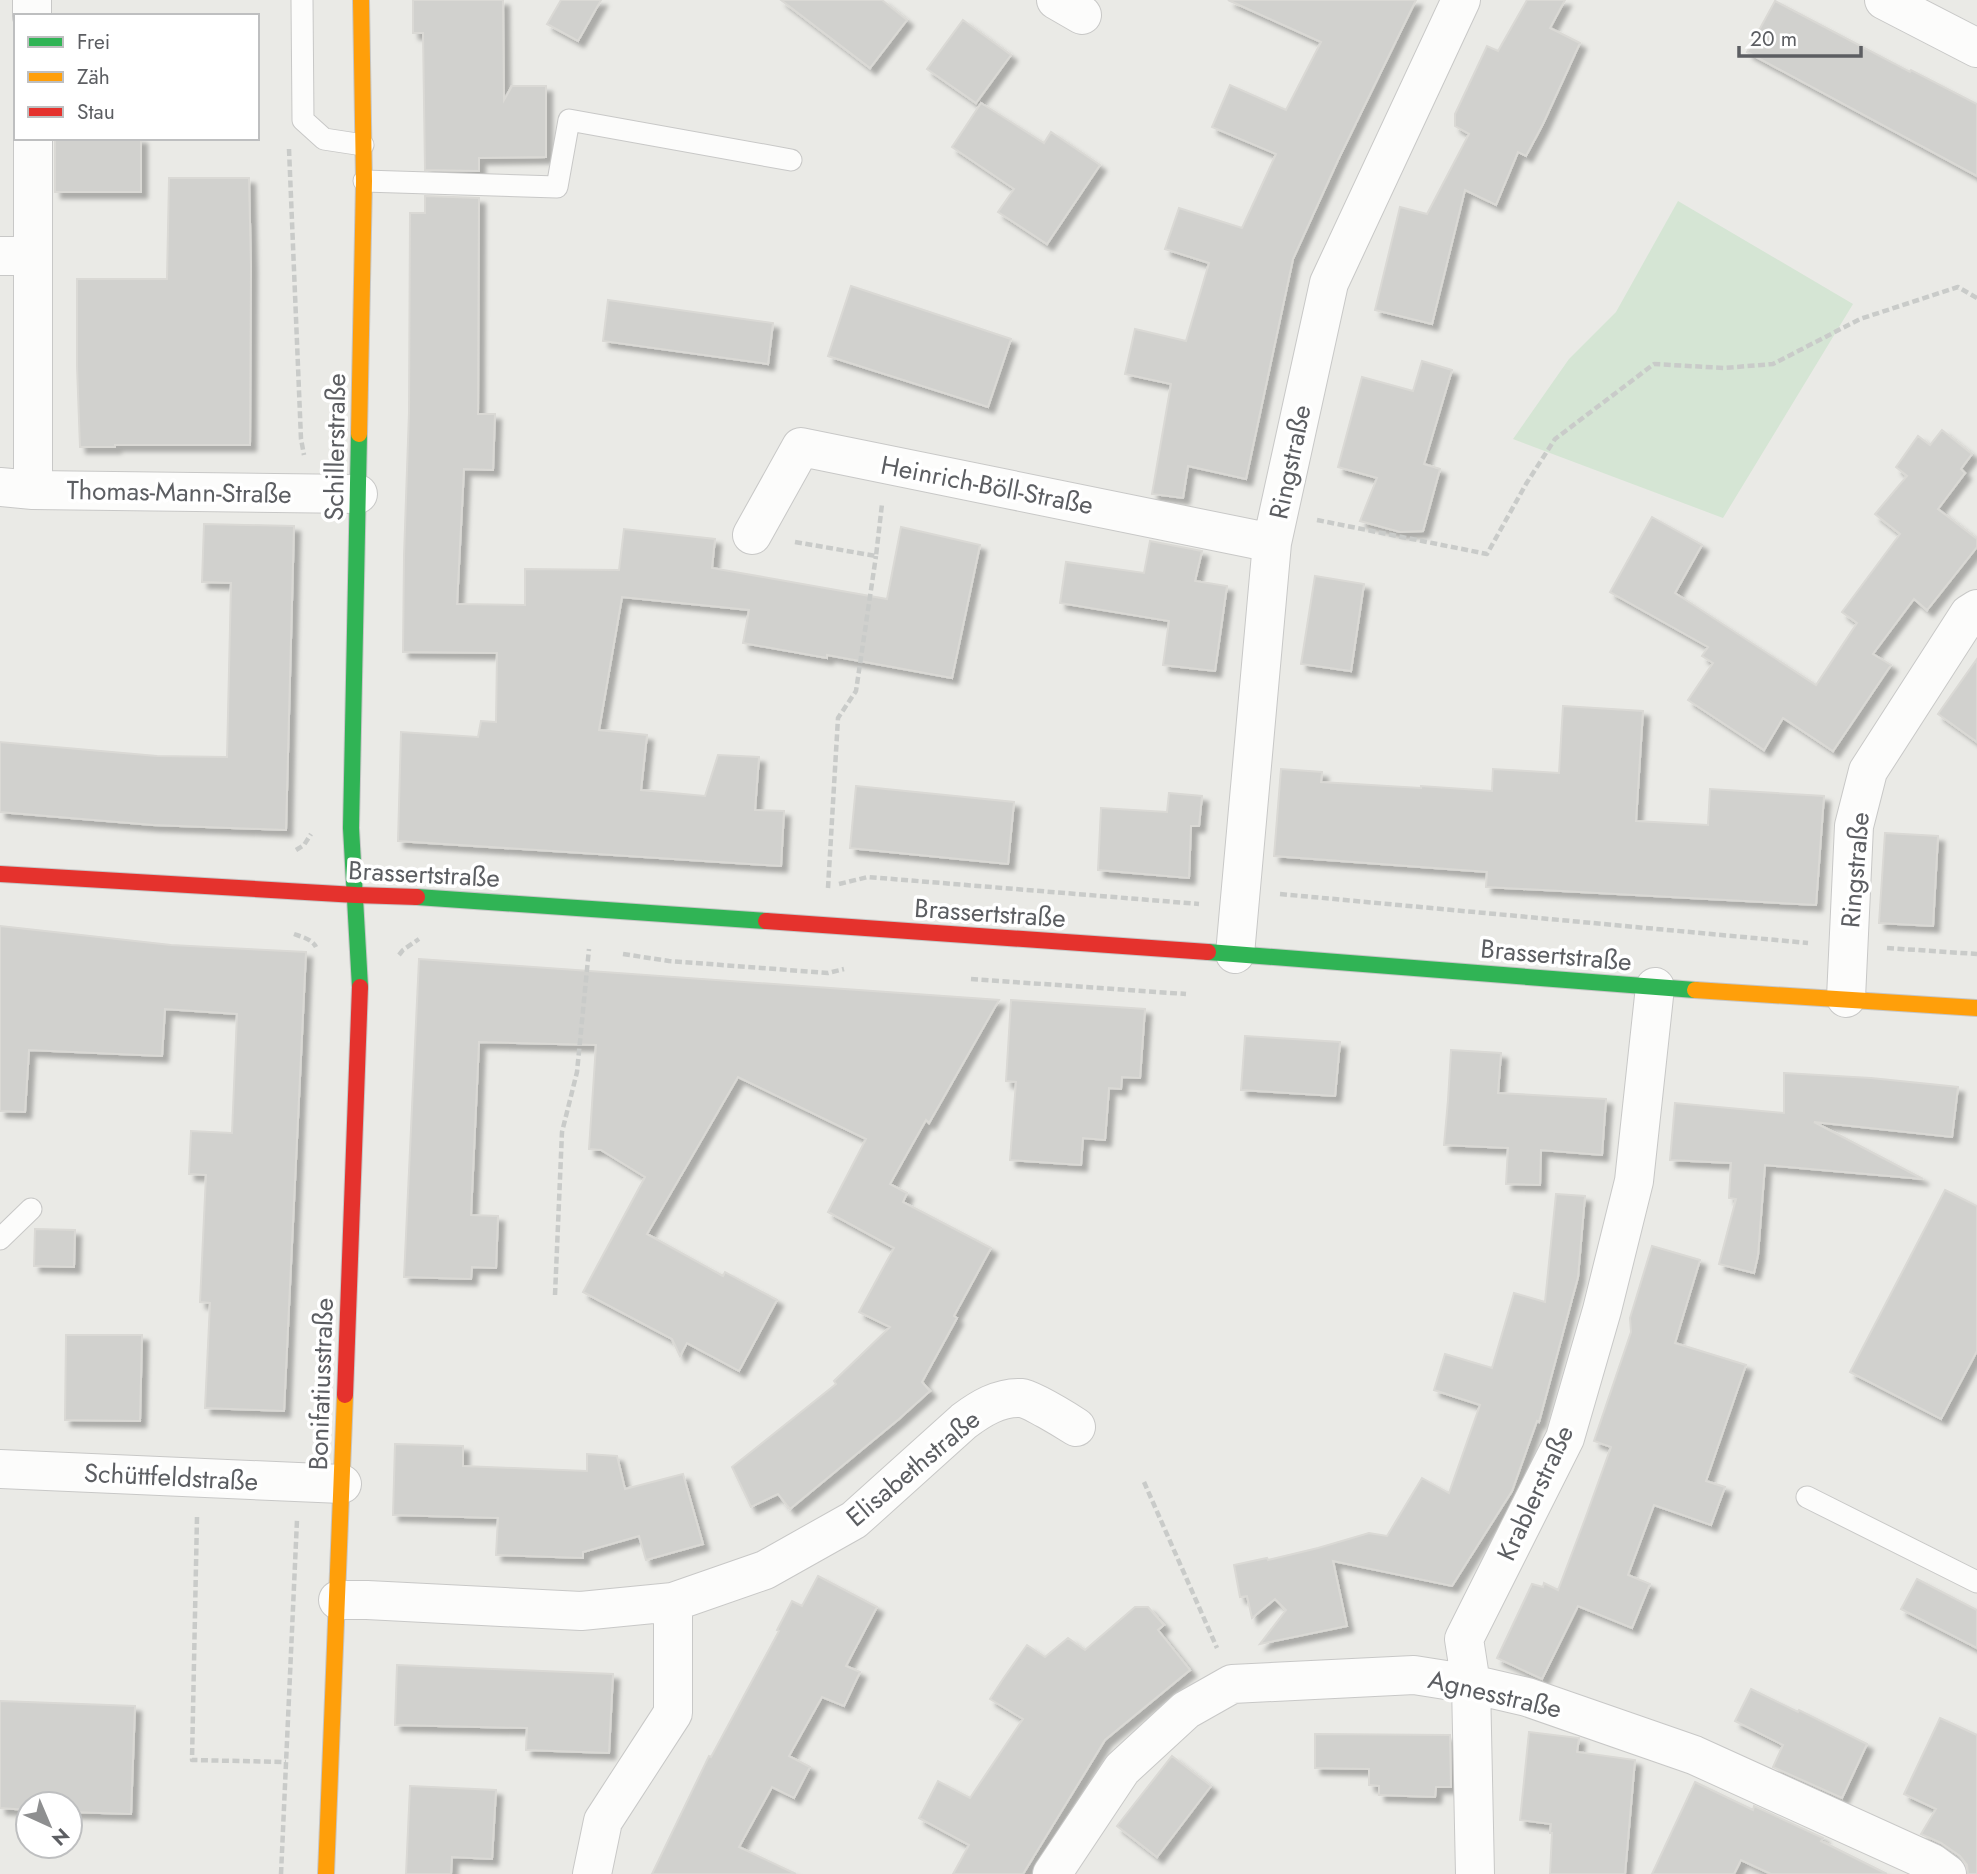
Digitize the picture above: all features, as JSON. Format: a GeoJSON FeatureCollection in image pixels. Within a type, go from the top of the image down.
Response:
{"type":"FeatureCollection","features":[{"type":"Feature","properties":{"kind":"main road","name":"Schillerstraße"},"geometry":{"type":"LineString","coordinates":[[356,895],[351,828],[364,181],[361,0]]}},
{"type":"Feature","properties":{"kind":"main road","name":"Brassertstraße"},"geometry":{"type":"LineString","coordinates":[[0,874],[422,897],[1977,1008]]}},
{"type":"Feature","properties":{"kind":"main road","name":"Bonifatiusstraße"},"geometry":{"type":"LineString","coordinates":[[326,1874],[360,996],[356,895]]}},
{"type":"Feature","properties":{"kind":"street","name":"Ringstraße"},"geometry":{"type":"LineString","coordinates":[[1235,954],[1275,527],[1329,283],[1461,0]]}},
{"type":"Feature","properties":{"kind":"street"},"geometry":{"type":"LineString","coordinates":[[1884,0],[1977,48]]}},
{"type":"Feature","properties":{"kind":"street"},"geometry":{"type":"LineString","coordinates":[[17,488],[16,256],[33,140]]}},
{"type":"Feature","properties":{"kind":"street","name":"Heinrich-Böll-Straße"},"geometry":{"type":"LineString","coordinates":[[752,535],[801,447],[887,465],[1275,527]]}},
{"type":"Feature","properties":{"kind":"street","name":"Thomas-Mann-Straße"},"geometry":{"type":"LineString","coordinates":[[17,488],[358,494]]}},
{"type":"Feature","properties":{"kind":"street","name":"Ringstraße"},"geometry":{"type":"LineString","coordinates":[[1846,998],[1854,826],[1868,771],[1969,614],[1977,609]]}},
{"type":"Feature","properties":{"kind":"street","name":"Krablerstraße"},"geometry":{"type":"LineString","coordinates":[[1475,1874],[1471,1684],[1464,1639],[1565,1438],[1602,1310],[1634,1181],[1655,987]]}},
{"type":"Feature","properties":{"kind":"street","name":"Elisabethstraße"},"geometry":{"type":"LineString","coordinates":[[338,1600],[581,1611],[673,1602],[765,1570],[854,1520],[964,1421],[979,1410],[999,1401],[1023,1398],[1076,1426]]}},
{"type":"Feature","properties":{"kind":"street","name":"Schüttfeldstraße"},"geometry":{"type":"LineString","coordinates":[[0,1469],[342,1484]]}},
{"type":"Feature","properties":{"kind":"street"},"geometry":{"type":"LineString","coordinates":[[592,1874],[603,1821],[673,1713],[673,1602]]}},
{"type":"Feature","properties":{"kind":"street","name":"Agnesstraße"},"geometry":{"type":"LineString","coordinates":[[1052,1874],[1122,1769],[1186,1710],[1232,1684],[1414,1675],[1527,1697],[1694,1755],[1931,1863],[1947,1874]]}},
{"type":"Feature","properties":{"kind":"lane"},"geometry":{"type":"LineString","coordinates":[[302,0],[303,120],[324,139],[363,145]]}},
{"type":"Feature","properties":{"kind":"lane"},"geometry":{"type":"LineString","coordinates":[[364,181],[558,187],[569,120],[791,160]]}},
{"type":"Feature","properties":{"kind":"lane"},"geometry":{"type":"LineString","coordinates":[[0,1239],[31,1209]]}},
{"type":"Feature","properties":{"kind":"lane"},"geometry":{"type":"LineString","coordinates":[[1807,1497],[1977,1582]]}},
{"type":"Feature","properties":{"kind":"path"},"geometry":{"type":"LineString","coordinates":[[289,139],[302,439],[311,494]]}},
{"type":"Feature","properties":{"kind":"path"},"geometry":{"type":"LineString","coordinates":[[1275,527],[1488,554],[1526,484],[1555,439],[1654,364],[1724,368],[1773,364],[1860,318],[1958,287],[1977,298]]}},
{"type":"Feature","properties":{"kind":"path"},"geometry":{"type":"LineString","coordinates":[[822,926],[828,887],[838,718],[856,691],[887,465]]}},
{"type":"Feature","properties":{"kind":"path"},"geometry":{"type":"LineString","coordinates":[[752,535],[876,556]]}},
{"type":"Feature","properties":{"kind":"path"},"geometry":{"type":"LineString","coordinates":[[294,852],[304,845],[315,828],[351,828]]}},
{"type":"Feature","properties":{"kind":"path"},"geometry":{"type":"LineString","coordinates":[[828,887],[868,877],[1198,904],[1263,892],[1849,945],[1977,954]]}},
{"type":"Feature","properties":{"kind":"path"},"geometry":{"type":"LineString","coordinates":[[555,1295],[562,1132],[577,1072],[592,909]]}},
{"type":"Feature","properties":{"kind":"path"},"geometry":{"type":"LineString","coordinates":[[291,933],[314,944],[321,955]]}},
{"type":"Feature","properties":{"kind":"path"},"geometry":{"type":"LineString","coordinates":[[393,964],[403,950],[420,939]]}},
{"type":"Feature","properties":{"kind":"path"},"geometry":{"type":"LineString","coordinates":[[589,949],[602,951]]}},
{"type":"Feature","properties":{"kind":"path"},"geometry":{"type":"LineString","coordinates":[[615,953],[669,961],[828,973],[848,969]]}},
{"type":"Feature","properties":{"kind":"path"},"geometry":{"type":"LineString","coordinates":[[970,979],[1198,995]]}},
{"type":"Feature","properties":{"kind":"path"},"geometry":{"type":"LineString","coordinates":[[198,1478],[192,1760],[286,1762]]}},
{"type":"Feature","properties":{"kind":"path"},"geometry":{"type":"LineString","coordinates":[[1144,1482],[1232,1684]]}},
{"type":"Feature","properties":{"kind":"green space"},"geometry":{"type":"Polygon","coordinates":[[[1678,201],[1853,304],[1723,518],[1513,439],[1569,359],[1616,312],[1678,201]]]}},
{"type":"Feature","properties":{"kind":"building"},"geometry":{"type":"Polygon","coordinates":[[[413,0],[503,0],[504,100],[512,86],[546,86],[546,157],[479,158],[479,171],[425,170],[423,33],[413,33],[413,0]]]}},
{"type":"Feature","properties":{"kind":"building"},"geometry":{"type":"Polygon","coordinates":[[[561,0],[601,0],[578,41],[547,24],[561,0]]]}},
{"type":"Feature","properties":{"kind":"building"},"geometry":{"type":"Polygon","coordinates":[[[781,0],[882,0],[907,20],[870,68],[781,0]]]}},
{"type":"Feature","properties":{"kind":"building"},"geometry":{"type":"Polygon","coordinates":[[[1228,0],[1416,0],[1293,259],[1246,479],[1188,466],[1183,498],[1152,494],[1171,384],[1125,374],[1135,329],[1186,341],[1209,263],[1165,249],[1179,208],[1242,228],[1276,154],[1212,127],[1230,85],[1286,110],[1321,42],[1228,0]]]}},
{"type":"Feature","properties":{"kind":"building"},"geometry":{"type":"Polygon","coordinates":[[[1527,0],[1565,0],[1550,28],[1580,43],[1543,124],[1526,156],[1518,152],[1496,205],[1465,190],[1432,324],[1375,310],[1400,207],[1427,214],[1469,134],[1455,126],[1455,114],[1487,46],[1498,51],[1527,0]]]}},
{"type":"Feature","properties":{"kind":"building"},"geometry":{"type":"Polygon","coordinates":[[[1775,1],[1977,104],[1977,176],[1747,52],[1775,1]]]}},
{"type":"Feature","properties":{"kind":"building"},"geometry":{"type":"Polygon","coordinates":[[[963,20],[1011,55],[976,103],[927,69],[963,20]]]}},
{"type":"Feature","properties":{"kind":"building"},"geometry":{"type":"Polygon","coordinates":[[[981,103],[1044,143],[1051,132],[1100,165],[1047,244],[998,212],[1014,189],[952,147],[981,103]]]}},
{"type":"Feature","properties":{"kind":"building"},"geometry":{"type":"Polygon","coordinates":[[[55,140],[141,140],[141,192],[55,192],[55,140]]]}},
{"type":"Feature","properties":{"kind":"building"},"geometry":{"type":"Polygon","coordinates":[[[169,178],[249,178],[250,445],[80,447],[77,279],[167,279],[169,178]]]}},
{"type":"Feature","properties":{"kind":"building"},"geometry":{"type":"Polygon","coordinates":[[[425,196],[479,198],[478,414],[495,414],[493,470],[464,469],[457,604],[525,605],[525,569],[619,570],[624,529],[715,539],[712,568],[887,599],[901,527],[980,545],[952,678],[743,643],[749,610],[622,597],[599,730],[647,735],[641,790],[705,796],[718,755],[759,757],[755,810],[784,811],[781,866],[398,841],[401,732],[478,737],[481,721],[496,722],[497,653],[403,652],[409,412],[410,213],[425,213],[425,196]]]}},
{"type":"Feature","properties":{"kind":"building"},"geometry":{"type":"Polygon","coordinates":[[[851,286],[1011,339],[988,407],[828,356],[851,286]]]}},
{"type":"Feature","properties":{"kind":"building"},"geometry":{"type":"Polygon","coordinates":[[[608,300],[773,323],[768,364],[603,341],[608,300]]]}},
{"type":"Feature","properties":{"kind":"building"},"geometry":{"type":"Polygon","coordinates":[[[1422,361],[1452,370],[1424,464],[1440,469],[1423,531],[1400,532],[1360,521],[1377,478],[1338,467],[1362,377],[1413,391],[1422,361]]]}},
{"type":"Feature","properties":{"kind":"building"},"geometry":{"type":"Polygon","coordinates":[[[1942,430],[1972,454],[1961,469],[1965,473],[1938,509],[1977,539],[1977,547],[1927,610],[1914,599],[1873,654],[1891,665],[1833,751],[1783,718],[1764,750],[1688,700],[1713,663],[1702,656],[1708,647],[1610,592],[1652,517],[1702,545],[1675,593],[1816,685],[1857,623],[1842,612],[1900,534],[1875,514],[1907,476],[1896,467],[1918,436],[1930,445],[1942,430]]]}},
{"type":"Feature","properties":{"kind":"building"},"geometry":{"type":"Polygon","coordinates":[[[204,524],[294,526],[286,830],[153,825],[0,812],[0,742],[157,756],[227,757],[231,583],[202,582],[204,524]]]}},
{"type":"Feature","properties":{"kind":"building"},"geometry":{"type":"Polygon","coordinates":[[[1150,541],[1202,551],[1195,581],[1227,586],[1215,671],[1163,665],[1169,621],[1060,603],[1066,562],[1144,573],[1150,541]]]}},
{"type":"Feature","properties":{"kind":"building"},"geometry":{"type":"Polygon","coordinates":[[[1315,576],[1364,584],[1351,671],[1301,664],[1315,576]]]}},
{"type":"Feature","properties":{"kind":"building"},"geometry":{"type":"Polygon","coordinates":[[[1977,659],[1977,742],[1938,714],[1977,659]]]}},
{"type":"Feature","properties":{"kind":"building"},"geometry":{"type":"Polygon","coordinates":[[[1563,706],[1643,711],[1636,821],[1708,825],[1710,789],[1824,796],[1816,905],[1486,887],[1487,872],[1274,856],[1281,769],[1322,772],[1321,782],[1492,791],[1493,769],[1559,773],[1563,706]]]}},
{"type":"Feature","properties":{"kind":"building"},"geometry":{"type":"Polygon","coordinates":[[[856,786],[1014,802],[1008,864],[850,848],[856,786]]]}},
{"type":"Feature","properties":{"kind":"building"},"geometry":{"type":"Polygon","coordinates":[[[1169,793],[1202,796],[1199,826],[1191,826],[1189,878],[1098,870],[1101,808],[1167,812],[1169,793]]]}},
{"type":"Feature","properties":{"kind":"building"},"geometry":{"type":"Polygon","coordinates":[[[1885,833],[1938,836],[1933,926],[1879,923],[1885,833]]]}},
{"type":"Feature","properties":{"kind":"building"},"geometry":{"type":"Polygon","coordinates":[[[0,926],[171,945],[306,952],[284,1411],[205,1408],[210,1303],[200,1302],[206,1175],[189,1174],[191,1131],[232,1133],[237,1014],[165,1009],[162,1056],[29,1050],[25,1112],[0,1111],[0,926]]]}},
{"type":"Feature","properties":{"kind":"building"},"geometry":{"type":"Polygon","coordinates":[[[419,959],[999,1000],[929,1123],[926,1120],[890,1184],[907,1193],[903,1202],[991,1248],[922,1382],[930,1391],[790,1509],[778,1494],[751,1507],[732,1467],[836,1384],[834,1381],[890,1327],[859,1312],[894,1248],[828,1212],[866,1139],[738,1077],[647,1234],[723,1276],[725,1272],[777,1300],[739,1371],[687,1343],[680,1356],[672,1339],[583,1292],[645,1177],[601,1150],[589,1149],[596,1045],[479,1042],[471,1215],[498,1216],[496,1268],[472,1267],[471,1279],[404,1277],[419,959]]]}},
{"type":"Feature","properties":{"kind":"building"},"geometry":{"type":"Polygon","coordinates":[[[1011,1000],[1145,1009],[1140,1078],[1122,1077],[1121,1089],[1109,1088],[1105,1140],[1083,1138],[1081,1165],[1010,1160],[1016,1082],[1006,1081],[1011,1000]]]}},
{"type":"Feature","properties":{"kind":"building"},"geometry":{"type":"Polygon","coordinates":[[[1245,1036],[1340,1042],[1335,1096],[1241,1090],[1245,1036]]]}},
{"type":"Feature","properties":{"kind":"building"},"geometry":{"type":"Polygon","coordinates":[[[1451,1050],[1501,1053],[1498,1093],[1606,1099],[1602,1155],[1541,1150],[1540,1185],[1506,1184],[1508,1148],[1444,1145],[1451,1050]]]}},
{"type":"Feature","properties":{"kind":"building"},"geometry":{"type":"Polygon","coordinates":[[[1784,1073],[1958,1087],[1952,1137],[1814,1122],[1923,1179],[1765,1165],[1758,1255],[1754,1273],[1719,1264],[1736,1199],[1729,1198],[1731,1163],[1670,1160],[1675,1103],[1784,1113],[1784,1073]]]}},
{"type":"Feature","properties":{"kind":"building"},"geometry":{"type":"Polygon","coordinates":[[[1945,1190],[1977,1206],[1977,1351],[1941,1419],[1850,1372],[1945,1190]]]}},
{"type":"Feature","properties":{"kind":"building"},"geometry":{"type":"Polygon","coordinates":[[[1556,1194],[1585,1196],[1578,1277],[1539,1422],[1537,1421],[1512,1491],[1452,1586],[1333,1561],[1347,1626],[1260,1644],[1286,1610],[1275,1599],[1252,1618],[1247,1596],[1240,1597],[1234,1565],[1267,1558],[1268,1560],[1369,1533],[1387,1536],[1422,1478],[1449,1493],[1480,1405],[1434,1390],[1445,1354],[1492,1368],[1514,1293],[1545,1302],[1556,1194]]]}},
{"type":"Feature","properties":{"kind":"building"},"geometry":{"type":"Polygon","coordinates":[[[35,1229],[75,1230],[74,1267],[34,1266],[35,1229]]]}},
{"type":"Feature","properties":{"kind":"building"},"geometry":{"type":"Polygon","coordinates":[[[1652,1246],[1700,1260],[1675,1343],[1746,1365],[1706,1481],[1725,1487],[1711,1525],[1654,1505],[1628,1575],[1650,1584],[1632,1628],[1578,1606],[1542,1679],[1497,1658],[1532,1584],[1543,1587],[1544,1583],[1558,1590],[1585,1519],[1611,1447],[1594,1441],[1631,1332],[1630,1318],[1652,1246]]]}},
{"type":"Feature","properties":{"kind":"building"},"geometry":{"type":"Polygon","coordinates":[[[66,1335],[142,1335],[140,1421],[65,1420],[66,1335]]]}},
{"type":"Feature","properties":{"kind":"building"},"geometry":{"type":"Polygon","coordinates":[[[395,1444],[463,1446],[463,1466],[587,1471],[587,1454],[617,1456],[625,1489],[683,1474],[703,1544],[646,1560],[639,1536],[583,1552],[583,1558],[496,1555],[498,1518],[393,1515],[395,1444]]]}},
{"type":"Feature","properties":{"kind":"building"},"geometry":{"type":"Polygon","coordinates":[[[818,1576],[877,1607],[846,1666],[860,1672],[844,1706],[822,1697],[789,1756],[810,1767],[794,1798],[772,1787],[739,1847],[796,1874],[652,1874],[709,1756],[711,1757],[779,1631],[777,1630],[792,1601],[802,1606],[818,1576]]]}},
{"type":"Feature","properties":{"kind":"building"},"geometry":{"type":"Polygon","coordinates":[[[1917,1579],[1977,1610],[1977,1648],[1901,1609],[1917,1579]]]}},
{"type":"Feature","properties":{"kind":"building"},"geometry":{"type":"Polygon","coordinates":[[[1135,1607],[1148,1607],[1164,1625],[1158,1630],[1190,1670],[1105,1740],[1023,1874],[953,1874],[969,1845],[919,1818],[938,1781],[970,1798],[1023,1719],[990,1699],[1003,1679],[1027,1645],[1045,1657],[1068,1638],[1085,1650],[1135,1607]]]}},
{"type":"Feature","properties":{"kind":"building"},"geometry":{"type":"Polygon","coordinates":[[[397,1665],[613,1674],[609,1753],[526,1750],[527,1728],[395,1725],[397,1665]]]}},
{"type":"Feature","properties":{"kind":"building"},"geometry":{"type":"Polygon","coordinates":[[[1751,1689],[1867,1744],[1842,1798],[1773,1767],[1783,1745],[1735,1721],[1751,1689]]]}},
{"type":"Feature","properties":{"kind":"building"},"geometry":{"type":"Polygon","coordinates":[[[0,1701],[135,1706],[131,1814],[84,1812],[84,1790],[14,1790],[14,1809],[0,1808],[0,1701]]]}},
{"type":"Feature","properties":{"kind":"building"},"geometry":{"type":"Polygon","coordinates":[[[1940,1718],[1977,1735],[1977,1874],[1968,1874],[1967,1865],[1960,1856],[1921,1834],[1936,1809],[1904,1794],[1940,1718]]]}},
{"type":"Feature","properties":{"kind":"building"},"geometry":{"type":"Polygon","coordinates":[[[1529,1732],[1579,1738],[1577,1752],[1635,1760],[1625,1874],[1550,1874],[1551,1824],[1520,1820],[1529,1732]]]}},
{"type":"Feature","properties":{"kind":"building"},"geometry":{"type":"Polygon","coordinates":[[[1315,1734],[1450,1735],[1451,1787],[1436,1787],[1435,1797],[1379,1795],[1379,1786],[1369,1785],[1369,1769],[1315,1768],[1315,1734]]]}},
{"type":"Feature","properties":{"kind":"building"},"geometry":{"type":"Polygon","coordinates":[[[1172,1756],[1211,1786],[1157,1857],[1117,1826],[1172,1756]]]}},
{"type":"Feature","properties":{"kind":"building"},"geometry":{"type":"Polygon","coordinates":[[[1695,1782],[1753,1810],[1754,1806],[1823,1838],[1821,1841],[1887,1874],[1771,1874],[1741,1860],[1734,1874],[1652,1874],[1695,1782]]]}},
{"type":"Feature","properties":{"kind":"building"},"geometry":{"type":"Polygon","coordinates":[[[410,1786],[496,1790],[492,1859],[452,1857],[451,1874],[406,1874],[410,1786]]]}},
{"type":"Feature","properties":{"kind":"traffic: fast"},"geometry":{"type":"LineString","coordinates":[[359,434],[351,828],[360,987]]}},
{"type":"Feature","properties":{"kind":"traffic: fast"},"geometry":{"type":"LineString","coordinates":[[417,897],[766,921]]}},
{"type":"Feature","properties":{"kind":"traffic: fast"},"geometry":{"type":"LineString","coordinates":[[1208,952],[1695,990]]}},
{"type":"Feature","properties":{"kind":"traffic: slow"},"geometry":{"type":"LineString","coordinates":[[359,434],[364,181],[361,0]]}},
{"type":"Feature","properties":{"kind":"traffic: slow"},"geometry":{"type":"LineString","coordinates":[[1695,990],[1977,1008]]}},
{"type":"Feature","properties":{"kind":"traffic: slow"},"geometry":{"type":"LineString","coordinates":[[326,1874],[345,1395]]}},
{"type":"Feature","properties":{"kind":"traffic: jam"},"geometry":{"type":"LineString","coordinates":[[0,874],[417,897]]}},
{"type":"Feature","properties":{"kind":"traffic: jam"},"geometry":{"type":"LineString","coordinates":[[766,921],[1208,952]]}},
{"type":"Feature","properties":{"kind":"traffic: jam"},"geometry":{"type":"LineString","coordinates":[[345,1395],[360,987]]}}]}
